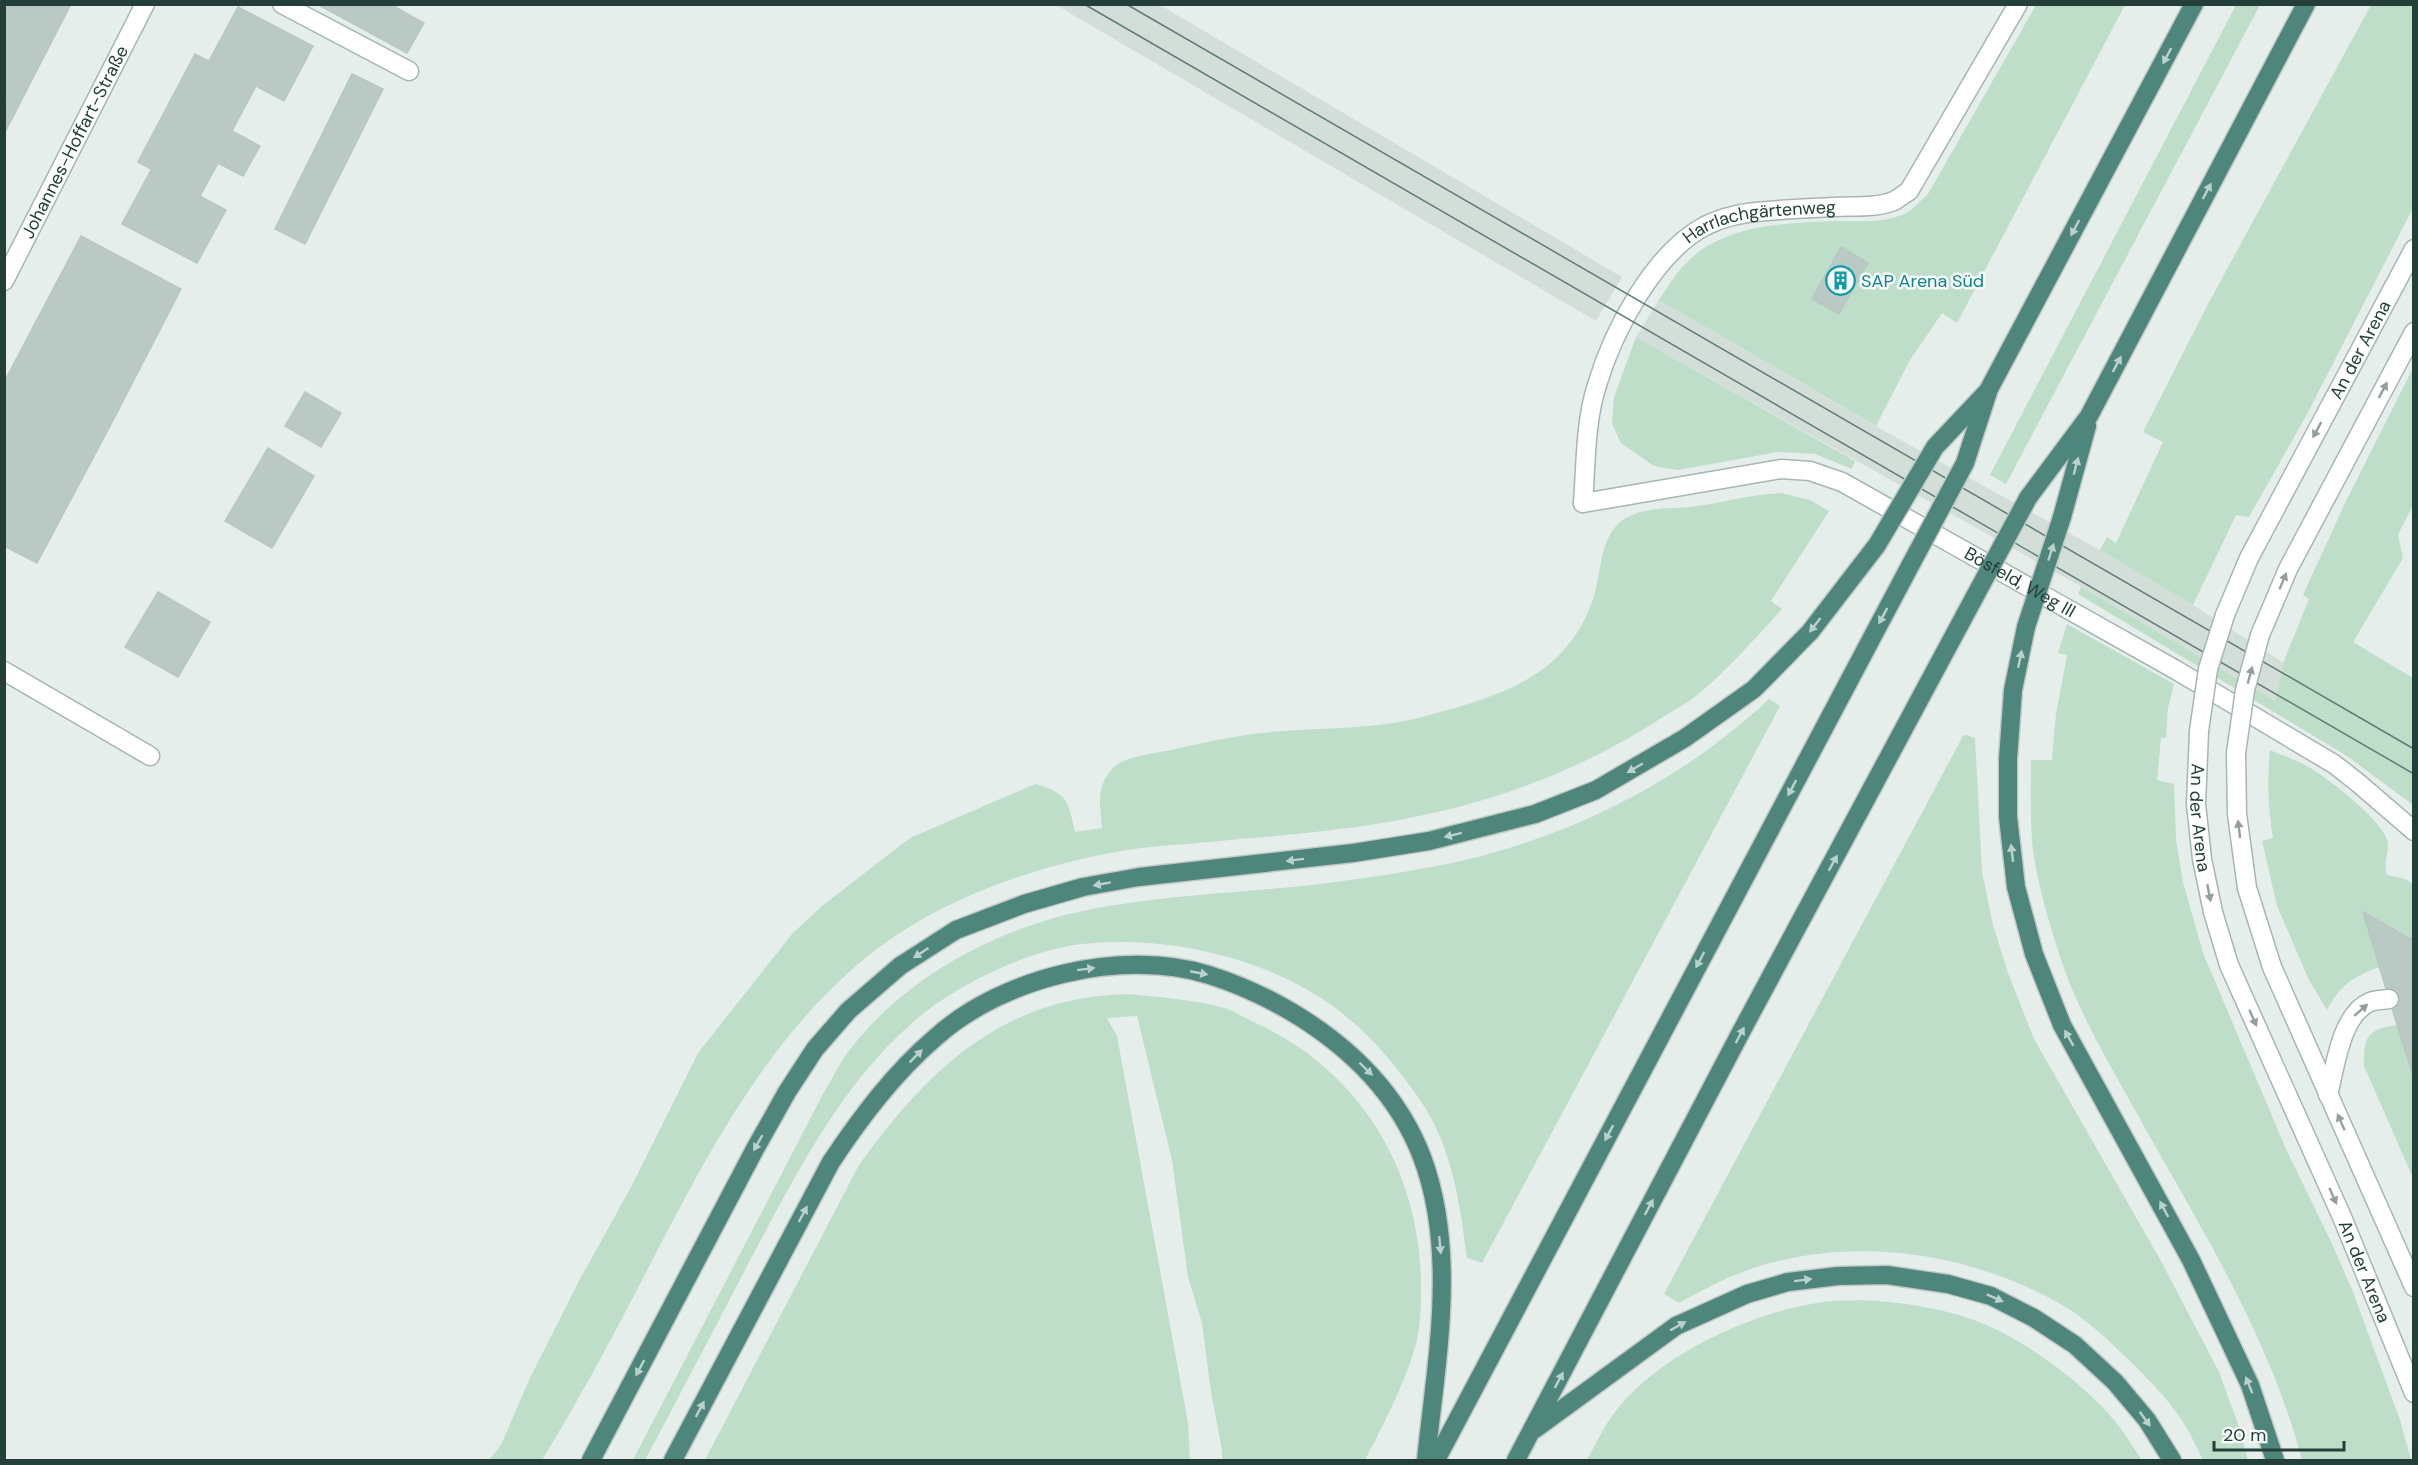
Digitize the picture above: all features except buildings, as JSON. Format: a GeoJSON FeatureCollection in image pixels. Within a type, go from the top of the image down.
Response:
{"type":"FeatureCollection","features":[{"type":"Feature","properties":{"kind":"highway"},"geometry":{"type":"LineString","coordinates":[[1436,1461],[1965,464],[1989,389],[2194,4]]}},
{"type":"Feature","properties":{"kind":"highway"},"geometry":{"type":"LineString","coordinates":[[1516,1461],[1742,1032],[2028,498],[2089,416],[2306,4]]}},
{"type":"Feature","properties":{"kind":"highway"},"geometry":{"type":"LineString","coordinates":[[591,1461],[754,1149],[787,1092],[815,1049],[848,1011],[900,966],[956,930],[1024,904],[1083,887],[1139,877],[1353,853],[1430,841],[1535,814],[1596,790],[1685,738],[1754,689],[1810,632],[1877,545],[1935,447],[1989,389]]}},
{"type":"Feature","properties":{"kind":"highway"},"geometry":{"type":"LineString","coordinates":[[2089,416],[2062,517],[2026,627],[2013,690],[2008,759],[2008,817],[2016,887],[2034,954],[2062,1025],[2201,1281],[2250,1385],[2276,1461]]}},
{"type":"Feature","properties":{"kind":"highway"},"geometry":{"type":"LineString","coordinates":[[673,1461],[831,1162],[862,1115],[897,1075],[936,1036],[986,1002],[1053,975],[1105,967],[1141,965],[1206,974],[1261,994],[1343,1047],[1379,1082],[1407,1123],[1423,1160],[1437,1213],[1442,1272],[1426,1461]]}},
{"type":"Feature","properties":{"kind":"highway"},"geometry":{"type":"LineString","coordinates":[[1532,1432],[1676,1326],[1747,1294],[1788,1282],[1838,1276],[1887,1275],[1948,1284],[1991,1296],[2043,1323],[2075,1344],[2115,1382],[2147,1420],[2172,1461]]}},
{"type":"Feature","properties":{"kind":"street","name":"Johannes-Hoffart-Straße"},"geometry":{"type":"LineString","coordinates":[[4,281],[145,4]]}},
{"type":"Feature","properties":{"kind":"street"},"geometry":{"type":"LineString","coordinates":[[282,4],[410,71]]}},
{"type":"Feature","properties":{"kind":"street","name":"Harrlachgärtenweg"},"geometry":{"type":"LineString","coordinates":[[1583,503],[1591,412],[1596,386],[1622,327],[1656,269],[1681,242],[1706,226],[1732,217],[1764,211],[1870,206],[1894,201],[1909,191],[2018,4]]}},
{"type":"Feature","properties":{"kind":"street","name":"An der Arena"},"geometry":{"type":"LineString","coordinates":[[2414,249],[2249,558],[2224,615],[2208,669],[2199,731],[2196,804],[2213,912],[2226,954],[2342,1217],[2414,1393]]}},
{"type":"Feature","properties":{"kind":"street","name":"An der Arena"},"geometry":{"type":"LineString","coordinates":[[2414,332],[2288,569],[2260,635],[2245,690],[2236,753],[2237,814],[2247,888],[2272,967],[2414,1287]]}},
{"type":"Feature","properties":{"kind":"street","name":"Bösfeld, Weg III"},"geometry":{"type":"LineString","coordinates":[[1583,503],[1781,468],[1810,471],[1842,482],[2176,670],[2334,764],[2414,831]]}},
{"type":"Feature","properties":{"kind":"street"},"geometry":{"type":"LineString","coordinates":[[4,671],[150,756]]}},
{"type":"Feature","properties":{"kind":"street"},"geometry":{"type":"LineString","coordinates":[[2328,1095],[2350,1020],[2358,1010],[2370,1002],[2388,999]]}},
{"type":"Feature","properties":{"kind":"shaded area"},"geometry":{"type":"Polygon","coordinates":[[[1056,5],[1160,5],[1622,277],[1596,321],[1056,5]]]}},
{"type":"Feature","properties":{"kind":"shaded area"},"geometry":{"type":"Polygon","coordinates":[[[1659,300],[1870,423],[2100,550],[2193,605],[2284,663],[2275,701],[2087,590],[1636,337],[1659,300]]]}},
{"type":"Feature","properties":{"kind":"green space"},"geometry":{"type":"Polygon","coordinates":[[[2036,5],[2125,5],[1957,323],[1942,313],[1910,360],[1876,426],[1659,300],[1675,276],[1701,250],[1737,233],[1796,223],[1882,220],[1900,216],[1911,210],[1928,194],[2036,5]]]}},
{"type":"Feature","properties":{"kind":"green space"},"geometry":{"type":"Polygon","coordinates":[[[2236,5],[2260,5],[2006,484],[1990,475],[2236,5]]]}},
{"type":"Feature","properties":{"kind":"green space"},"geometry":{"type":"Polygon","coordinates":[[[2371,5],[2413,5],[2413,208],[2306,416],[2249,517],[2236,515],[2193,605],[2100,550],[2107,537],[2116,543],[2163,442],[2143,432],[2208,304],[2371,5]]]}},
{"type":"Feature","properties":{"kind":"green space"},"geometry":{"type":"Polygon","coordinates":[[[1636,337],[1855,461],[1852,469],[1815,454],[1778,452],[1678,470],[1654,466],[1621,443],[1612,424],[1614,397],[1636,337]]]}},
{"type":"Feature","properties":{"kind":"green space"},"geometry":{"type":"Polygon","coordinates":[[[2413,368],[2413,505],[2398,535],[2403,558],[2353,642],[2413,678],[2413,805],[2347,756],[2078,594],[2081,587],[2087,590],[2275,701],[2285,658],[2309,599],[2303,595],[2346,501],[2413,368]]]}},
{"type":"Feature","properties":{"kind":"green space"},"geometry":{"type":"Polygon","coordinates":[[[1781,493],[1810,500],[1829,511],[1771,601],[1782,609],[1697,695],[1609,749],[1523,787],[1463,806],[1405,819],[1321,831],[1132,849],[1052,866],[984,889],[920,920],[891,939],[863,960],[827,994],[763,1069],[710,1153],[593,1373],[542,1460],[489,1460],[501,1445],[530,1378],[579,1281],[631,1187],[698,1053],[792,934],[822,906],[910,838],[1035,784],[1054,791],[1065,800],[1075,832],[1102,828],[1100,795],[1104,780],[1119,763],[1246,735],[1291,730],[1359,727],[1404,721],[1505,691],[1528,679],[1549,664],[1567,646],[1582,624],[1594,596],[1608,539],[1612,531],[1623,520],[1651,510],[1691,507],[1781,493]]]}},
{"type":"Feature","properties":{"kind":"green space"},"geometry":{"type":"Polygon","coordinates":[[[2067,624],[2174,684],[2168,708],[2166,738],[2161,738],[2157,780],[2174,784],[2176,840],[2183,882],[2203,953],[2286,1149],[2353,1292],[2400,1420],[2411,1460],[2302,1460],[2271,1368],[2230,1280],[2104,1055],[2068,980],[2038,878],[2031,828],[2031,760],[2052,760],[2056,714],[2067,655],[2058,653],[2067,624]]]}},
{"type":"Feature","properties":{"kind":"green space"},"geometry":{"type":"Polygon","coordinates":[[[1769,699],[1780,706],[1482,1263],[1467,1258],[1458,1199],[1449,1160],[1424,1106],[1401,1073],[1374,1042],[1327,1002],[1262,968],[1190,948],[1154,943],[1117,942],[1061,948],[991,972],[947,997],[911,1024],[864,1073],[843,1100],[806,1157],[645,1460],[633,1460],[843,1059],[877,1019],[907,992],[938,970],[972,950],[1008,934],[1083,911],[1167,898],[1303,886],[1362,878],[1441,865],[1504,850],[1586,819],[1664,779],[1701,755],[1769,699]]]}},
{"type":"Feature","properties":{"kind":"green space"},"geometry":{"type":"Polygon","coordinates":[[[1963,736],[1975,738],[1982,872],[1993,925],[2008,973],[2034,1039],[2161,1261],[2219,1372],[2248,1460],[2203,1460],[2177,1413],[2139,1370],[2096,1329],[2057,1302],[1989,1272],[1917,1255],[1843,1252],[1806,1256],[1746,1270],[1679,1303],[1664,1294],[1963,736]]]}},
{"type":"Feature","properties":{"kind":"green space"},"geometry":{"type":"Polygon","coordinates":[[[2270,750],[2312,769],[2365,811],[2387,839],[2385,865],[2387,875],[2405,879],[2413,884],[2413,941],[2363,912],[2379,967],[2348,983],[2337,994],[2327,1010],[2309,980],[2277,906],[2262,841],[2273,838],[2268,794],[2270,750]]]}},
{"type":"Feature","properties":{"kind":"green space"},"geometry":{"type":"Polygon","coordinates":[[[1127,994],[1186,1000],[1221,1007],[1294,1044],[1326,1069],[1354,1097],[1377,1128],[1395,1163],[1409,1200],[1418,1240],[1421,1281],[1419,1325],[1413,1354],[1401,1385],[1365,1460],[1222,1460],[1202,1323],[1188,1277],[1172,1160],[1137,1016],[1107,1018],[1117,1036],[1188,1423],[1190,1460],[705,1460],[859,1165],[913,1098],[941,1069],[972,1045],[1006,1024],[1043,1008],[1083,998],[1127,994]]]}},
{"type":"Feature","properties":{"kind":"green space"},"geometry":{"type":"Polygon","coordinates":[[[2397,1025],[2413,1079],[2413,1178],[2364,1066],[2366,1042],[2369,1036],[2379,1029],[2397,1025]]]}},
{"type":"Feature","properties":{"kind":"green space"},"geometry":{"type":"Polygon","coordinates":[[[1863,1300],[1945,1311],[1971,1319],[2011,1337],[2052,1364],[2089,1394],[2119,1426],[2142,1460],[1587,1460],[1608,1421],[1630,1395],[1677,1357],[1732,1328],[1761,1317],[1823,1302],[1863,1300]]]}},
{"type":"Feature","properties":{"kind":"tram line"},"geometry":{"type":"LineString","coordinates":[[1084,4],[2414,774]]}},
{"type":"Feature","properties":{"kind":"tram line"},"geometry":{"type":"LineString","coordinates":[[1126,4],[2414,749]]}},
{"type":"Feature","properties":{"kind":"place","name":"SAP Arena Süd"},"geometry":{"type":"Point","coordinates":[1840,281]}}]}
